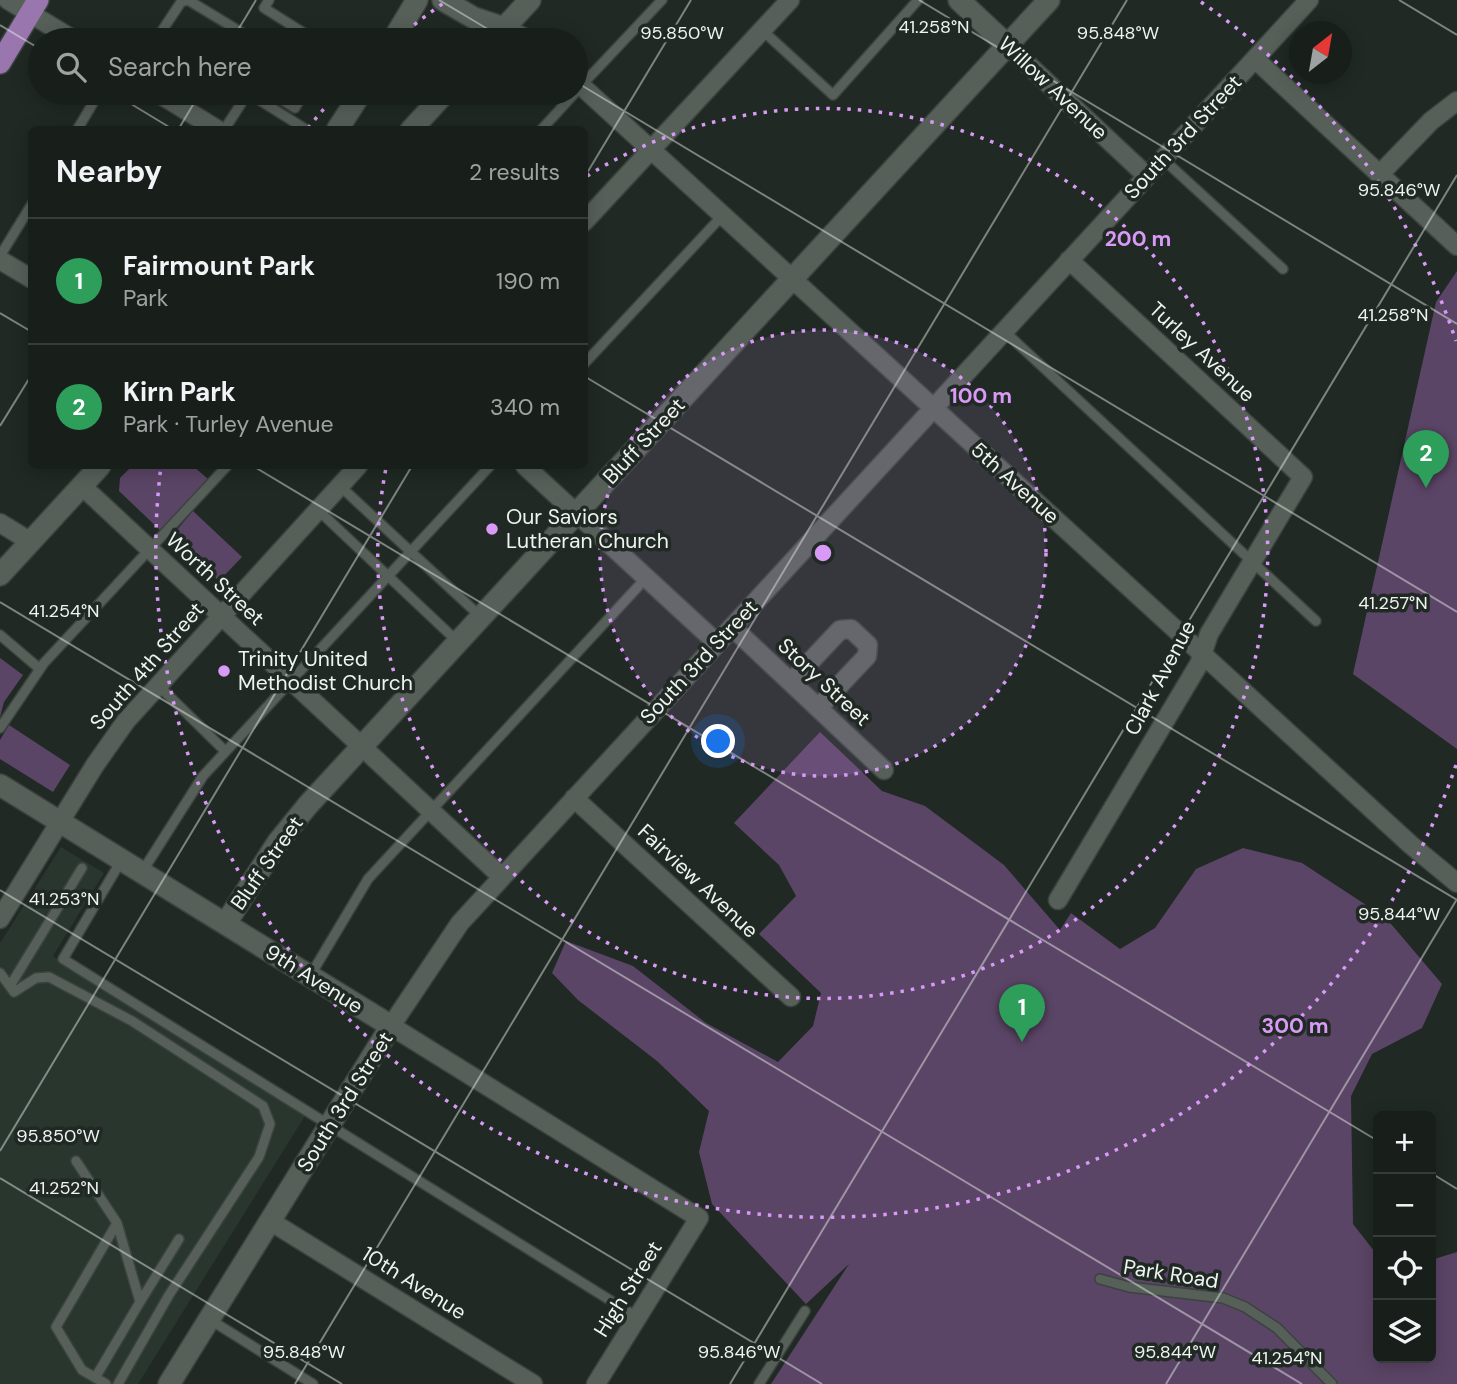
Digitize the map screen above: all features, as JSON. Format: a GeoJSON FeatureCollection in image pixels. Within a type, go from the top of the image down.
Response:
{"type":"FeatureCollection","features":[{"type":"Feature","properties":{"kind":"main road"},"geometry":{"type":"LineString","coordinates":[[400,28],[417,0]]}},
{"type":"Feature","properties":{"kind":"main road"},"geometry":{"type":"LineString","coordinates":[[443,0],[489,28]]}},
{"type":"Feature","properties":{"kind":"main road"},"geometry":{"type":"LineString","coordinates":[[504,28],[530,0]]}},
{"type":"Feature","properties":{"kind":"main road","name":"Willow Avenue"},"geometry":{"type":"LineString","coordinates":[[958,0],[1007,45]]}},
{"type":"Feature","properties":{"kind":"main road","name":"Bluff Street"},"geometry":{"type":"LineString","coordinates":[[226,923],[284,834],[1049,0]]}},
{"type":"Feature","properties":{"kind":"main road"},"geometry":{"type":"LineString","coordinates":[[0,63],[34,7]]}},
{"type":"Feature","properties":{"kind":"main road"},"geometry":{"type":"LineString","coordinates":[[339,126],[353,105]]}},
{"type":"Feature","properties":{"kind":"main road"},"geometry":{"type":"LineString","coordinates":[[415,126],[434,105]]}},
{"type":"Feature","properties":{"kind":"main road"},"geometry":{"type":"LineString","coordinates":[[0,575],[97,469]]}},
{"type":"Feature","properties":{"kind":"main road","name":"9th Avenue"},"geometry":{"type":"LineString","coordinates":[[0,785],[391,1026]]}},
{"type":"Feature","properties":{"kind":"main road","name":"South 3rd Street"},"geometry":{"type":"LineString","coordinates":[[169,1384],[391,1026]]}},
{"type":"Feature","properties":{"kind":"street"},"geometry":{"type":"LineString","coordinates":[[8,0],[34,7],[59,28]]}},
{"type":"Feature","properties":{"kind":"street","name":"South 3rd Street"},"geometry":{"type":"LineString","coordinates":[[391,1026],[436,954],[502,877],[1309,0]]}},
{"type":"Feature","properties":{"kind":"street"},"geometry":{"type":"LineString","coordinates":[[588,218],[786,1]]}},
{"type":"Feature","properties":{"kind":"street","name":"Willow Avenue"},"geometry":{"type":"LineString","coordinates":[[1007,45],[1147,176]]}},
{"type":"Feature","properties":{"kind":"street"},"geometry":{"type":"LineString","coordinates":[[1255,59],[1457,246]]}},
{"type":"Feature","properties":{"kind":"street","name":"5th Avenue"},"geometry":{"type":"LineString","coordinates":[[588,97],[651,150],[1411,845],[1457,883]]}},
{"type":"Feature","properties":{"kind":"street"},"geometry":{"type":"LineString","coordinates":[[1379,175],[1431,121],[1457,101]]}},
{"type":"Feature","properties":{"kind":"street"},"geometry":{"type":"LineString","coordinates":[[177,105],[211,126]]}},
{"type":"Feature","properties":{"kind":"street"},"geometry":{"type":"LineString","coordinates":[[0,258],[28,276]]}},
{"type":"Feature","properties":{"kind":"street","name":"Turley Avenue"},"geometry":{"type":"LineString","coordinates":[[1069,260],[1303,477]]}},
{"type":"Feature","properties":{"kind":"street","name":"South 4th Street"},"geometry":{"type":"LineString","coordinates":[[0,919],[109,744],[158,685],[355,469]]}},
{"type":"Feature","properties":{"kind":"street"},"geometry":{"type":"LineString","coordinates":[[528,469],[717,643]]}},
{"type":"Feature","properties":{"kind":"street","name":"Clark Avenue"},"geometry":{"type":"LineString","coordinates":[[1058,900],[1199,664],[1209,634],[1303,477]]}},
{"type":"Feature","properties":{"kind":"street","name":"Worth Street"},"geometry":{"type":"LineString","coordinates":[[82,486],[502,877]]}},
{"type":"Feature","properties":{"kind":"street"},"geometry":{"type":"LineString","coordinates":[[0,523],[31,542]]}},
{"type":"Feature","properties":{"kind":"street","name":"Story Street"},"geometry":{"type":"LineString","coordinates":[[732,627],[884,770]]}},
{"type":"Feature","properties":{"kind":"street"},"geometry":{"type":"LineString","coordinates":[[791,682],[840,630],[851,629],[860,637],[868,645],[867,656],[818,708]]}},
{"type":"Feature","properties":{"kind":"street","name":"Fairview Avenue"},"geometry":{"type":"LineString","coordinates":[[574,798],[791,997]]}},
{"type":"Feature","properties":{"kind":"street","name":"9th Avenue"},"geometry":{"type":"LineString","coordinates":[[391,1026],[699,1218]]}},
{"type":"Feature","properties":{"kind":"street","name":"High Street"},"geometry":{"type":"LineString","coordinates":[[596,1384],[699,1218]]}},
{"type":"Feature","properties":{"kind":"street","name":"10th Avenue"},"geometry":{"type":"LineString","coordinates":[[270,1221],[533,1384]]}},
{"type":"Feature","properties":{"kind":"lane"},"geometry":{"type":"LineString","coordinates":[[164,28],[181,2],[188,0],[234,28]]}},
{"type":"Feature","properties":{"kind":"lane"},"geometry":{"type":"LineString","coordinates":[[269,0],[264,8],[295,28]]}},
{"type":"Feature","properties":{"kind":"lane"},"geometry":{"type":"LineString","coordinates":[[588,77],[662,0]]}},
{"type":"Feature","properties":{"kind":"lane"},"geometry":{"type":"LineString","coordinates":[[762,30],[833,95],[918,0]]}},
{"type":"Feature","properties":{"kind":"lane"},"geometry":{"type":"LineString","coordinates":[[79,126],[92,105]]}},
{"type":"Feature","properties":{"kind":"lane"},"geometry":{"type":"LineString","coordinates":[[216,126],[236,105]]}},
{"type":"Feature","properties":{"kind":"lane"},"geometry":{"type":"LineString","coordinates":[[267,105],[301,126]]}},
{"type":"Feature","properties":{"kind":"lane"},"geometry":{"type":"LineString","coordinates":[[544,126],[562,105]]}},
{"type":"Feature","properties":{"kind":"lane"},"geometry":{"type":"LineString","coordinates":[[1163,159],[1283,269]]}},
{"type":"Feature","properties":{"kind":"lane"},"geometry":{"type":"LineString","coordinates":[[0,258],[28,211]]}},
{"type":"Feature","properties":{"kind":"lane"},"geometry":{"type":"LineString","coordinates":[[588,360],[722,216]]}},
{"type":"Feature","properties":{"kind":"lane"},"geometry":{"type":"LineString","coordinates":[[1004,331],[1316,621]]}},
{"type":"Feature","properties":{"kind":"lane"},"geometry":{"type":"LineString","coordinates":[[0,728],[40,669],[224,469]]}},
{"type":"Feature","properties":{"kind":"lane"},"geometry":{"type":"LineString","coordinates":[[142,872],[187,797],[225,751],[487,469]]}},
{"type":"Feature","properties":{"kind":"lane"},"geometry":{"type":"LineString","coordinates":[[340,486],[481,617]]}},
{"type":"Feature","properties":{"kind":"lane"},"geometry":{"type":"LineString","coordinates":[[318,510],[458,642]]}},
{"type":"Feature","properties":{"kind":"lane"},"geometry":{"type":"LineString","coordinates":[[310,976],[368,879],[646,578]]}},
{"type":"Feature","properties":{"kind":"lane"},"geometry":{"type":"LineString","coordinates":[[0,635],[40,669]]}},
{"type":"Feature","properties":{"kind":"lane"},"geometry":{"type":"LineString","coordinates":[[158,685],[225,751]]}},
{"type":"Feature","properties":{"kind":"lane"},"geometry":{"type":"LineString","coordinates":[[122,860],[63,959],[637,1317]]}},
{"type":"Feature","properties":{"kind":"lane"},"geometry":{"type":"LineString","coordinates":[[10,986],[82,868]]}},
{"type":"Feature","properties":{"kind":"lane"},"geometry":{"type":"LineString","coordinates":[[0,973],[14,992],[36,978],[49,977],[120,1014],[263,1106],[270,1124],[260,1157],[169,1294],[118,1384]]}},
{"type":"Feature","properties":{"kind":"lane"},"geometry":{"type":"LineString","coordinates":[[76,1161],[117,1223],[140,1302]]}},
{"type":"Feature","properties":{"kind":"lane"},"geometry":{"type":"LineString","coordinates":[[106,1384],[82,1370],[56,1327],[117,1223]]}},
{"type":"Feature","properties":{"kind":"lane"},"geometry":{"type":"LineString","coordinates":[[95,1378],[179,1239]]}},
{"type":"Feature","properties":{"kind":"lane","name":"Park Road"},"geometry":{"type":"LineString","coordinates":[[1100,1279],[1163,1292],[1209,1296],[1245,1307],[1277,1328],[1332,1384]]}},
{"type":"Feature","properties":{"kind":"lane"},"geometry":{"type":"LineString","coordinates":[[759,1384],[805,1311]]}},
{"type":"Feature","properties":{"kind":"lane"},"geometry":{"type":"LineString","coordinates":[[209,1319],[313,1384]]}},
{"type":"Feature","properties":{"kind":"shaded area"},"geometry":{"type":"Polygon","coordinates":[[[1457,271],[1457,749],[1353,674],[1436,302],[1457,271]]]}},
{"type":"Feature","properties":{"kind":"shaded area"},"geometry":{"type":"Polygon","coordinates":[[[129,469],[196,469],[208,479],[161,531],[119,491],[120,478],[129,469]]]}},
{"type":"Feature","properties":{"kind":"shaded area"},"geometry":{"type":"Polygon","coordinates":[[[193,511],[242,557],[219,581],[170,538],[193,511]]]}},
{"type":"Feature","properties":{"kind":"shaded area"},"geometry":{"type":"Polygon","coordinates":[[[0,658],[23,675],[4,702],[0,717],[0,658]]]}},
{"type":"Feature","properties":{"kind":"shaded area"},"geometry":{"type":"Polygon","coordinates":[[[9,725],[70,765],[53,792],[0,759],[0,740],[9,725]]]}},
{"type":"Feature","properties":{"kind":"shaded area"},"geometry":{"type":"Polygon","coordinates":[[[820,732],[882,791],[925,806],[1004,865],[1060,930],[1071,913],[1120,949],[1155,928],[1196,869],[1243,848],[1302,863],[1386,918],[1442,984],[1422,1028],[1372,1054],[1351,1096],[1353,1224],[1373,1250],[1373,1363],[1436,1363],[1436,1258],[1457,1252],[1457,1384],[771,1384],[849,1264],[806,1304],[712,1204],[699,1152],[709,1111],[657,1061],[578,1000],[552,973],[566,941],[633,966],[706,1023],[778,1062],[813,1026],[821,993],[759,934],[796,896],[779,865],[734,823],[820,732]]]}},
{"type":"Feature","properties":{"kind":"shaded area"},"geometry":{"type":"Polygon","coordinates":[[[61,847],[104,873],[53,956],[305,1116],[138,1384],[0,1384],[0,943],[61,847]]]}},
{"type":"Feature","properties":{"kind":"place","name":"Kirn Park"},"geometry":{"type":"Point","coordinates":[1426,488]}},
{"type":"Feature","properties":{"kind":"place","name":"Our Saviors Lutheran Church"},"geometry":{"type":"Point","coordinates":[492,529]}},
{"type":"Feature","properties":{"kind":"place","name":"Trinity United Methodist Church"},"geometry":{"type":"Point","coordinates":[224,671]}},
{"type":"Feature","properties":{"kind":"place","name":"Fairmount Park"},"geometry":{"type":"Point","coordinates":[1022,1042]}}]}
